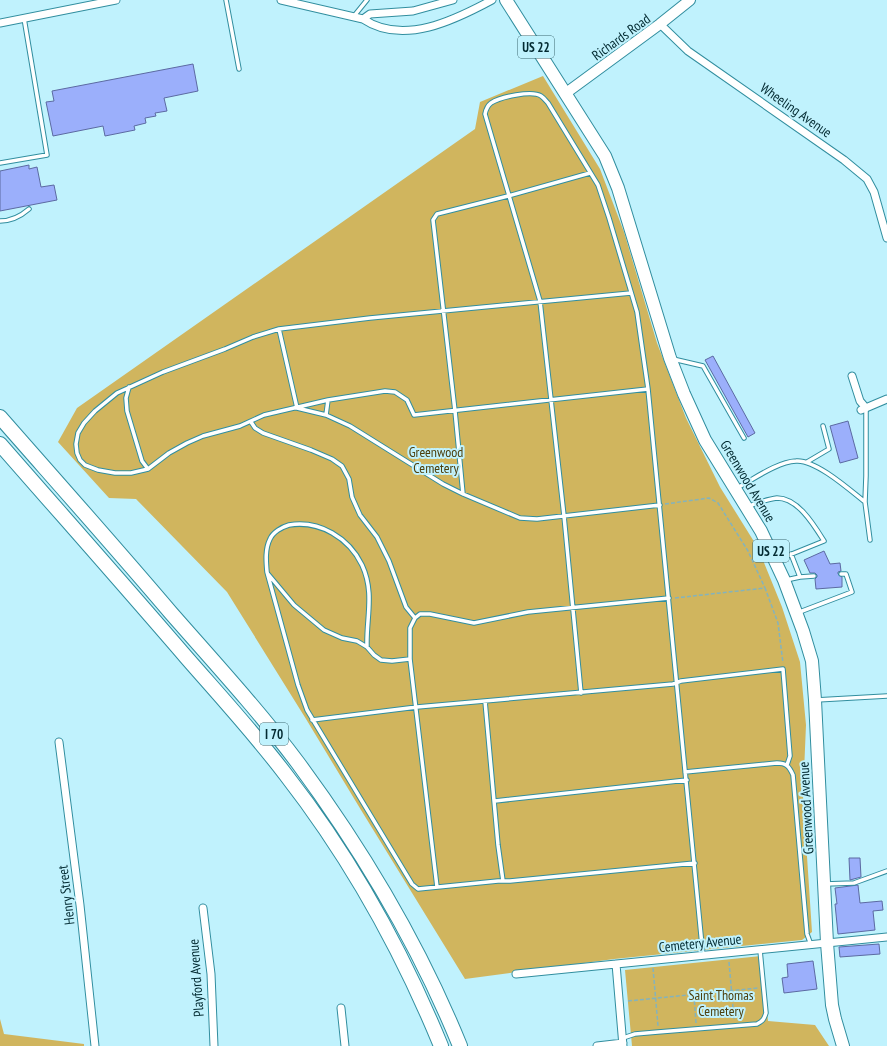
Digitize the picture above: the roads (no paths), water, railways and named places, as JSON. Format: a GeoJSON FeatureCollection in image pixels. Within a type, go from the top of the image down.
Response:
{"type":"FeatureCollection","features":[{"type":"Feature","properties":{"kind":"highway","name":"I 70"},"geometry":{"type":"LineString","coordinates":[[0,417],[250,703],[302,768],[375,876],[436,991],[460,1046]]}},
{"type":"Feature","properties":{"kind":"highway","name":"I 70"},"geometry":{"type":"LineString","coordinates":[[0,444],[131,593],[286,775],[328,834],[364,890],[398,953],[441,1046]]}},
{"type":"Feature","properties":{"kind":"main road","name":"US 22"},"geometry":{"type":"LineString","coordinates":[[506,0],[566,93]]}},
{"type":"Feature","properties":{"kind":"main road","name":"Greenwood Avenue"},"geometry":{"type":"LineString","coordinates":[[566,93],[605,156],[618,188],[670,358],[684,394],[706,440],[761,531],[776,561],[812,660],[827,943],[832,1005],[843,1046]]}},
{"type":"Feature","properties":{"kind":"street"},"geometry":{"type":"LineString","coordinates":[[0,23],[116,0]]}},
{"type":"Feature","properties":{"kind":"street"},"geometry":{"type":"LineString","coordinates":[[280,0],[354,16],[363,19],[373,26],[400,30],[439,25],[468,13],[492,0]]}},
{"type":"Feature","properties":{"kind":"street"},"geometry":{"type":"LineString","coordinates":[[363,19],[370,14],[413,11],[433,3],[453,0]]}},
{"type":"Feature","properties":{"kind":"street","name":"Richards Road"},"geometry":{"type":"LineString","coordinates":[[566,93],[690,0]]}},
{"type":"Feature","properties":{"kind":"street","name":"Wheeling Avenue"},"geometry":{"type":"LineString","coordinates":[[660,24],[688,51],[832,151],[867,179],[874,192],[887,238]]}},
{"type":"Feature","properties":{"kind":"street"},"geometry":{"type":"LineString","coordinates":[[852,376],[863,409],[887,399]]}},
{"type":"Feature","properties":{"kind":"street","name":"Henry Street"},"geometry":{"type":"LineString","coordinates":[[59,742],[80,905],[95,1046]]}},
{"type":"Feature","properties":{"kind":"street","name":"Playford Avenue"},"geometry":{"type":"LineString","coordinates":[[203,908],[211,974],[214,1046]]}},
{"type":"Feature","properties":{"kind":"street","name":"Cemetery Avenue"},"geometry":{"type":"LineString","coordinates":[[516,974],[887,937]]}},
{"type":"Feature","properties":{"kind":"street"},"geometry":{"type":"LineString","coordinates":[[597,1046],[623,1042],[616,964]]}},
{"type":"Feature","properties":{"kind":"street"},"geometry":{"type":"LineString","coordinates":[[341,1008],[345,1046]]}},
{"type":"Feature","properties":{"kind":"lane"},"geometry":{"type":"LineString","coordinates":[[226,0],[239,69]]}},
{"type":"Feature","properties":{"kind":"lane"},"geometry":{"type":"LineString","coordinates":[[354,16],[367,0]]}},
{"type":"Feature","properties":{"kind":"lane"},"geometry":{"type":"LineString","coordinates":[[0,164],[47,155],[24,18]]}},
{"type":"Feature","properties":{"kind":"lane"},"geometry":{"type":"LineString","coordinates":[[581,693],[564,516],[540,301],[485,114],[486,108],[502,98],[526,93],[541,96],[548,103],[598,185],[631,293],[640,330],[648,389],[660,505],[703,956]]}},
{"type":"Feature","properties":{"kind":"lane"},"geometry":{"type":"LineString","coordinates":[[463,494],[433,220],[437,214],[590,173]]}},
{"type":"Feature","properties":{"kind":"lane"},"geometry":{"type":"LineString","coordinates":[[0,221],[6,221],[14,218],[29,209]]}},
{"type":"Feature","properties":{"kind":"lane"},"geometry":{"type":"LineString","coordinates":[[631,293],[348,320],[279,329],[253,337],[116,393],[95,411],[84,423],[78,433],[76,444],[77,453],[80,460],[85,465],[98,470],[115,473],[131,473],[148,469],[169,453],[203,436],[251,422],[264,415],[328,400],[384,391],[395,392],[407,400],[414,415],[648,389]]}},
{"type":"Feature","properties":{"kind":"lane"},"geometry":{"type":"LineString","coordinates":[[279,329],[297,408]]}},
{"type":"Feature","properties":{"kind":"lane"},"geometry":{"type":"LineString","coordinates":[[670,358],[704,366],[744,438]]}},
{"type":"Feature","properties":{"kind":"lane"},"geometry":{"type":"LineString","coordinates":[[129,387],[126,398],[127,411],[142,461],[148,469]]}},
{"type":"Feature","properties":{"kind":"lane"},"geometry":{"type":"LineString","coordinates":[[326,415],[328,400]]}},
{"type":"Feature","properties":{"kind":"lane"},"geometry":{"type":"LineString","coordinates":[[297,408],[326,415],[350,426],[444,484],[463,494],[520,518],[537,519],[660,505]]}},
{"type":"Feature","properties":{"kind":"lane"},"geometry":{"type":"LineString","coordinates":[[863,409],[866,476],[865,502],[870,540]]}},
{"type":"Feature","properties":{"kind":"lane"},"geometry":{"type":"LineString","coordinates":[[251,422],[255,428],[262,433],[311,450],[332,459],[342,466],[349,479],[352,497],[360,515],[377,537],[389,561],[406,607],[415,618]]}},
{"type":"Feature","properties":{"kind":"lane"},"geometry":{"type":"LineString","coordinates":[[806,462],[829,449],[823,426]]}},
{"type":"Feature","properties":{"kind":"lane"},"geometry":{"type":"LineString","coordinates":[[735,489],[780,465],[797,461],[806,462],[829,474],[865,502]]}},
{"type":"Feature","properties":{"kind":"lane"},"geometry":{"type":"LineString","coordinates":[[747,508],[765,500],[777,498],[786,500],[797,506],[809,518],[824,541],[776,561]]}},
{"type":"Feature","properties":{"kind":"lane"},"geometry":{"type":"LineString","coordinates":[[368,647],[367,634],[370,608],[366,577],[362,564],[353,552],[334,534],[311,524],[286,526],[278,530],[270,537],[267,546],[267,572],[298,685],[312,720],[412,884],[418,889],[695,862]]}},
{"type":"Feature","properties":{"kind":"lane"},"geometry":{"type":"LineString","coordinates":[[791,554],[800,577]]}},
{"type":"Feature","properties":{"kind":"lane"},"geometry":{"type":"LineString","coordinates":[[267,572],[294,604],[324,630],[342,638],[357,641],[368,647],[374,655],[381,660],[392,661],[410,659]]}},
{"type":"Feature","properties":{"kind":"lane"},"geometry":{"type":"LineString","coordinates":[[796,613],[852,592],[846,574],[841,574]]}},
{"type":"Feature","properties":{"kind":"lane"},"geometry":{"type":"LineString","coordinates":[[784,580],[814,576]]}},
{"type":"Feature","properties":{"kind":"lane"},"geometry":{"type":"LineString","coordinates":[[438,887],[410,659],[410,628],[415,618],[420,614],[430,614],[474,623],[528,612],[669,598]]}},
{"type":"Feature","properties":{"kind":"lane"},"geometry":{"type":"LineString","coordinates":[[312,720],[417,707],[673,684],[681,681],[783,669],[790,756],[787,765]]}},
{"type":"Feature","properties":{"kind":"lane"},"geometry":{"type":"LineString","coordinates":[[815,700],[887,696]]}},
{"type":"Feature","properties":{"kind":"lane"},"geometry":{"type":"LineString","coordinates":[[484,701],[495,801],[498,846],[504,881]]}},
{"type":"Feature","properties":{"kind":"lane"},"geometry":{"type":"LineString","coordinates":[[685,772],[777,763],[787,765],[790,768],[793,775],[806,934],[811,945]]}},
{"type":"Feature","properties":{"kind":"lane"},"geometry":{"type":"LineString","coordinates":[[495,801],[687,780]]}},
{"type":"Feature","properties":{"kind":"lane"},"geometry":{"type":"LineString","coordinates":[[824,884],[854,882],[887,871]]}},
{"type":"Feature","properties":{"kind":"lane"},"geometry":{"type":"LineString","coordinates":[[623,1042],[634,1034],[756,1024],[762,1022],[766,1013],[760,950]]}},
{"type":"Feature","properties":{"kind":"park label","name":"Greenwood Cemetery"},"geometry":{"type":"Point","coordinates":[436,460]}},
{"type":"Feature","properties":{"kind":"park label","name":"Saint Thomas Cemetery"},"geometry":{"type":"Point","coordinates":[721,1004]}}]}
